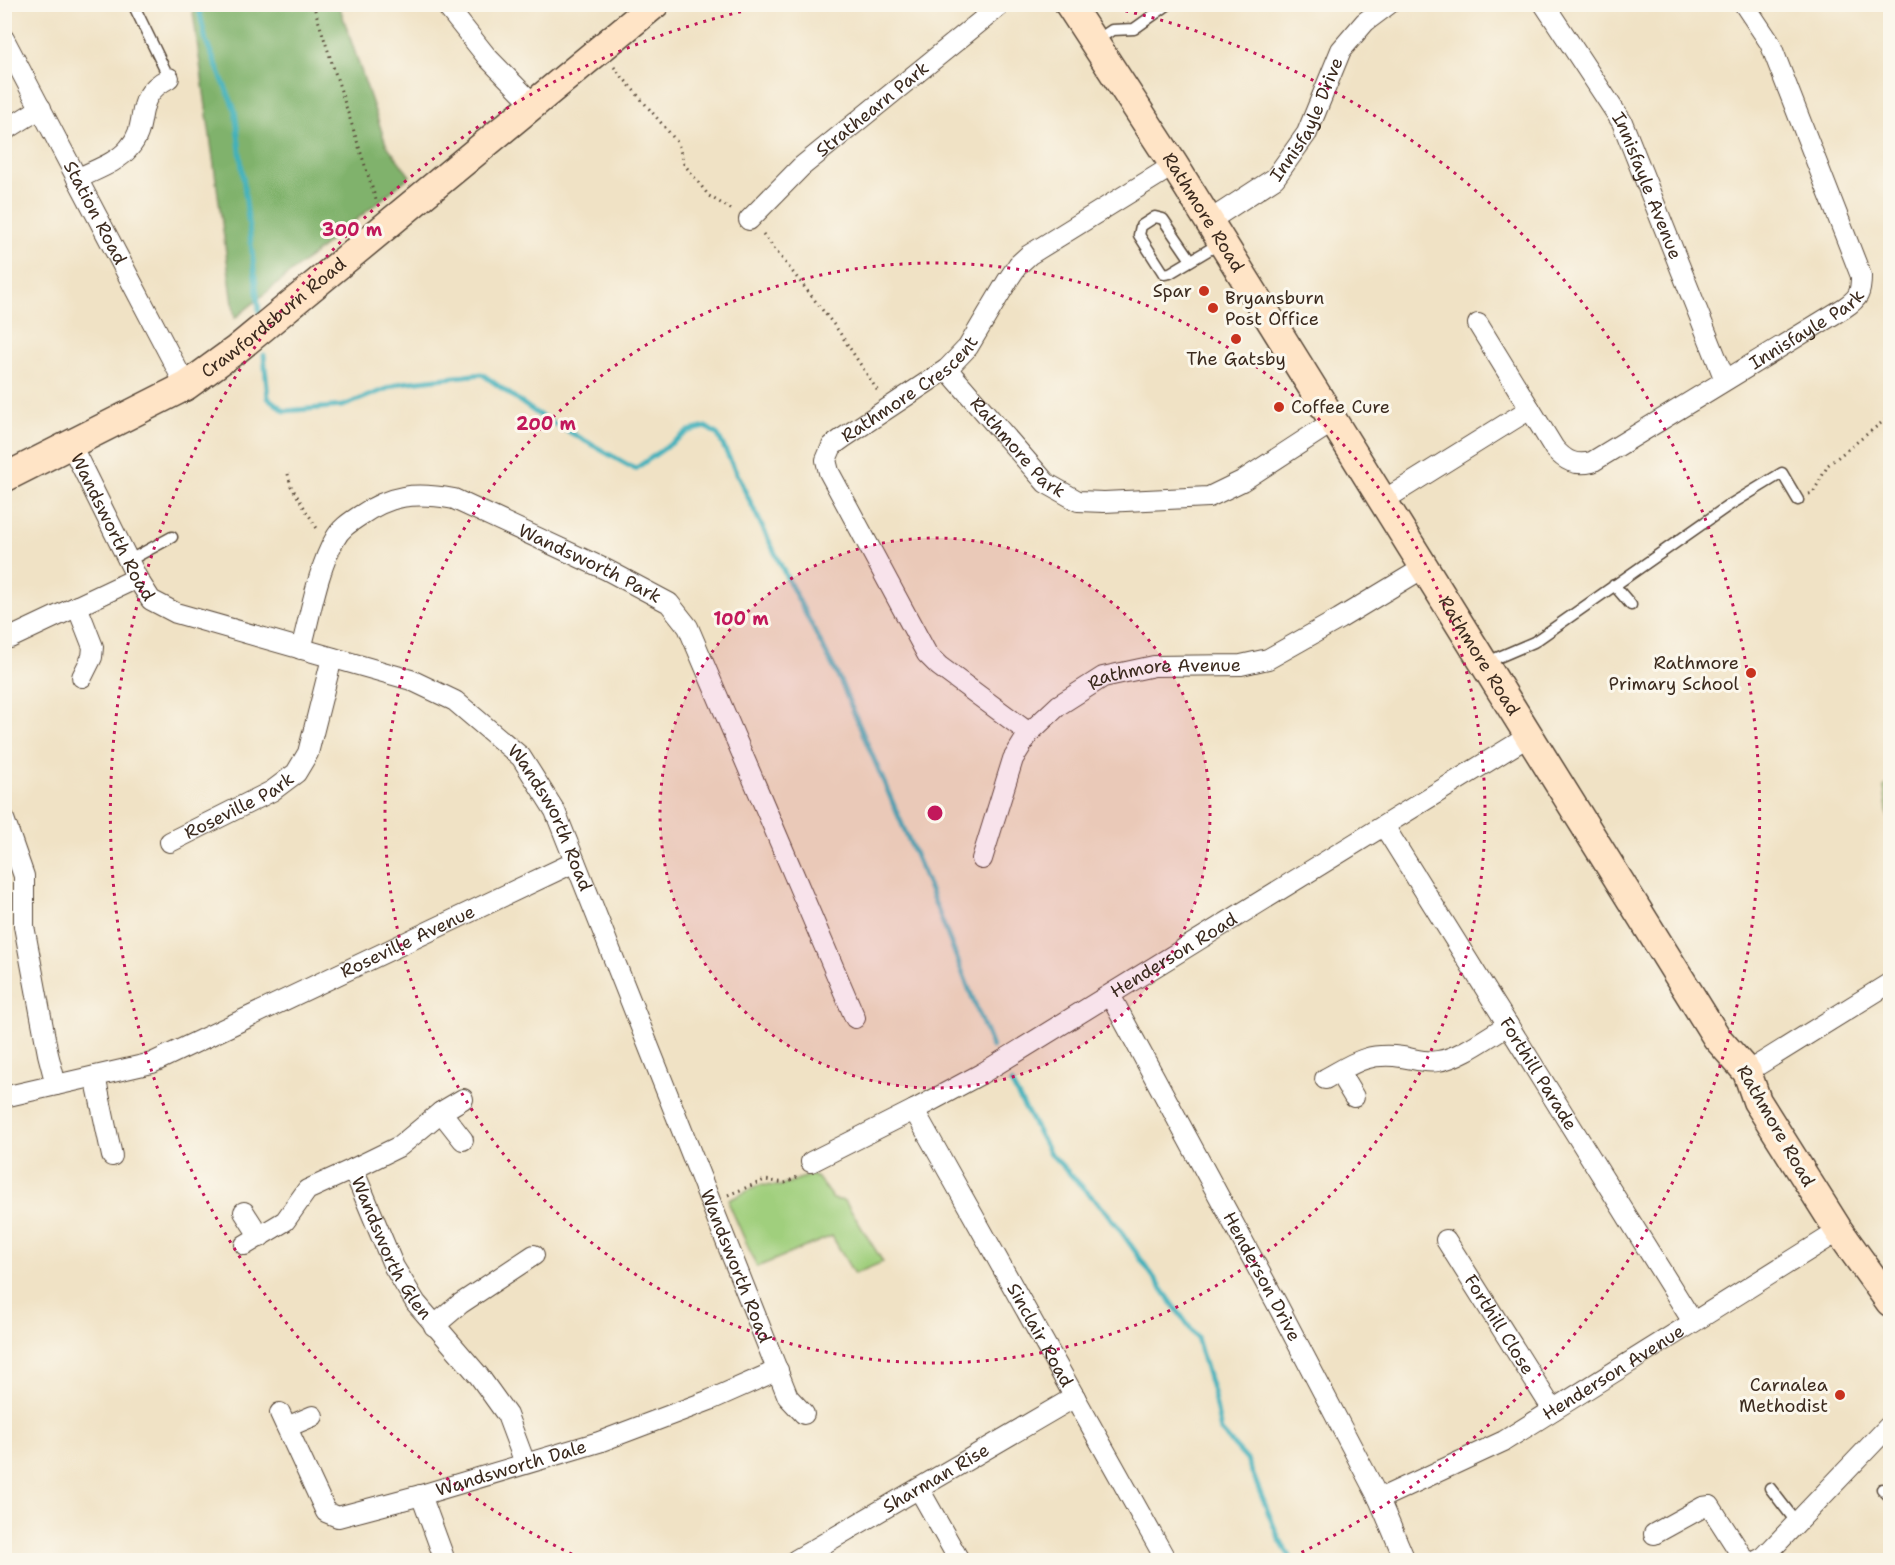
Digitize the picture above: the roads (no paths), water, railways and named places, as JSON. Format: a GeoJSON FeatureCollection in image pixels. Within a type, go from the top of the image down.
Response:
{"type":"FeatureCollection","features":[{"type":"Feature","properties":{"kind":"street"},"geometry":{"type":"LineString","coordinates":[[445,4],[487,57],[533,104]]}},
{"type":"Feature","properties":{"kind":"street","name":"Crawfordsburn Road"},"geometry":{"type":"LineString","coordinates":[[4,478],[186,386],[237,349],[655,4]]}},
{"type":"Feature","properties":{"kind":"street","name":"Strathearn Park"},"geometry":{"type":"LineString","coordinates":[[749,220],[801,167],[1002,4]]}},
{"type":"Feature","properties":{"kind":"street","name":"Rathmore Road"},"geometry":{"type":"LineString","coordinates":[[1069,4],[1102,36],[1174,165],[1718,1038],[1747,1072],[1757,1101],[1839,1231],[1890,1302]]}},
{"type":"Feature","properties":{"kind":"street","name":"Innisfayle Drive"},"geometry":{"type":"LineString","coordinates":[[1216,231],[1275,178],[1306,133],[1341,50],[1365,22],[1389,4]]}},
{"type":"Feature","properties":{"kind":"street","name":"Innisfayle Avenue"},"geometry":{"type":"LineString","coordinates":[[1544,4],[1622,122],[1725,380]]}},
{"type":"Feature","properties":{"kind":"street","name":"Innisfayle Park"},"geometry":{"type":"LineString","coordinates":[[1478,324],[1562,458],[1584,464],[1592,462],[1852,303],[1861,292],[1861,276],[1770,43],[1744,4]]}},
{"type":"Feature","properties":{"kind":"street","name":"Station Road"},"geometry":{"type":"LineString","coordinates":[[4,39],[186,386]]}},
{"type":"Feature","properties":{"kind":"street"},"geometry":{"type":"LineString","coordinates":[[77,179],[117,158],[131,147],[139,130],[145,99],[153,89],[169,78]]}},
{"type":"Feature","properties":{"kind":"street"},"geometry":{"type":"LineString","coordinates":[[4,131],[41,108]]}},
{"type":"Feature","properties":{"kind":"street","name":"Rathmore Crescent"},"geometry":{"type":"LineString","coordinates":[[1029,733],[939,666],[927,654],[829,472],[826,460],[832,447],[843,438],[947,369],[968,347],[1008,279],[1029,255],[1174,165]]}},
{"type":"Feature","properties":{"kind":"street","name":"Rathmore Park"},"geometry":{"type":"LineString","coordinates":[[947,369],[1046,483],[1078,501],[1209,497],[1242,481],[1334,422]]}},
{"type":"Feature","properties":{"kind":"street"},"geometry":{"type":"LineString","coordinates":[[1384,500],[1530,409]]}},
{"type":"Feature","properties":{"kind":"street","name":"Wandsworth Road"},"geometry":{"type":"LineString","coordinates":[[71,445],[132,569],[151,600],[176,613],[411,680],[455,701],[521,757],[555,811],[788,1397],[804,1414]]}},
{"type":"Feature","properties":{"kind":"street","name":"Wandsworth Park"},"geometry":{"type":"LineString","coordinates":[[301,649],[329,548],[336,536],[347,524],[376,506],[405,496],[428,494],[454,499],[607,570],[669,603],[688,627],[855,1018]]}},
{"type":"Feature","properties":{"kind":"street","name":"Rathmore Avenue"},"geometry":{"type":"LineString","coordinates":[[982,859],[1013,759],[1029,733],[1059,705],[1103,677],[1154,666],[1241,665],[1268,659],[1425,567]]}},
{"type":"Feature","properties":{"kind":"street"},"geometry":{"type":"LineString","coordinates":[[10,638],[77,606],[132,569]]}},
{"type":"Feature","properties":{"kind":"street"},"geometry":{"type":"LineString","coordinates":[[77,606],[93,647],[92,657],[82,677]]}},
{"type":"Feature","properties":{"kind":"street","name":"Roseville Park"},"geometry":{"type":"LineString","coordinates":[[170,842],[272,791],[296,773],[309,753],[332,658]]}},
{"type":"Feature","properties":{"kind":"street","name":"Henderson Road"},"geometry":{"type":"LineString","coordinates":[[811,1162],[981,1074],[1530,736]]}},
{"type":"Feature","properties":{"kind":"street"},"geometry":{"type":"LineString","coordinates":[[4,819],[24,876],[24,926],[56,1085]]}},
{"type":"Feature","properties":{"kind":"street","name":"Forthill Parade"},"geometry":{"type":"LineString","coordinates":[[1384,826],[1693,1322]]}},
{"type":"Feature","properties":{"kind":"street","name":"Roseville Avenue"},"geometry":{"type":"LineString","coordinates":[[4,1097],[152,1063],[574,862]]}},
{"type":"Feature","properties":{"kind":"street"},"geometry":{"type":"LineString","coordinates":[[1747,1072],[1890,983]]}},
{"type":"Feature","properties":{"kind":"street","name":"Henderson Drive"},"geometry":{"type":"LineString","coordinates":[[1110,995],[1277,1304],[1379,1499],[1406,1560]]}},
{"type":"Feature","properties":{"kind":"street"},"geometry":{"type":"LineString","coordinates":[[1354,1096],[1332,1076],[1367,1057],[1403,1058],[1423,1062],[1441,1061],[1460,1053],[1508,1025]]}},
{"type":"Feature","properties":{"kind":"street"},"geometry":{"type":"LineString","coordinates":[[95,1076],[112,1156]]}},
{"type":"Feature","properties":{"kind":"street","name":"Wandsworth Glen"},"geometry":{"type":"LineString","coordinates":[[244,1212],[252,1241],[285,1221],[307,1190],[400,1146],[441,1112],[463,1099]]}},
{"type":"Feature","properties":{"kind":"street","name":"Sinclair Road"},"geometry":{"type":"LineString","coordinates":[[914,1110],[1166,1560]]}},
{"type":"Feature","properties":{"kind":"street"},"geometry":{"type":"LineString","coordinates":[[441,1112],[463,1140]]}},
{"type":"Feature","properties":{"kind":"street","name":"Wandsworth Glen"},"geometry":{"type":"LineString","coordinates":[[353,1169],[394,1267],[416,1303],[479,1376],[507,1415],[525,1463]]}},
{"type":"Feature","properties":{"kind":"street","name":"Henderson Avenue"},"geometry":{"type":"LineString","coordinates":[[1379,1499],[1504,1441],[1839,1231]]}},
{"type":"Feature","properties":{"kind":"street","name":"Forthill Close"},"geometry":{"type":"LineString","coordinates":[[1446,1240],[1553,1410]]}},
{"type":"Feature","properties":{"kind":"street","name":"Wandsworth Glen"},"geometry":{"type":"LineString","coordinates":[[434,1326],[460,1304],[534,1255]]}},
{"type":"Feature","properties":{"kind":"street","name":"Wandsworth Dale"},"geometry":{"type":"LineString","coordinates":[[313,1416],[283,1420],[326,1512],[338,1517],[599,1442],[710,1400],[778,1370]]}},
{"type":"Feature","properties":{"kind":"street","name":"Sharman Rise"},"geometry":{"type":"LineString","coordinates":[[796,1560],[1075,1397]]}},
{"type":"Feature","properties":{"kind":"street"},"geometry":{"type":"LineString","coordinates":[[1758,1560],[1763,1558],[1857,1465],[1890,1425]]}},
{"type":"Feature","properties":{"kind":"street"},"geometry":{"type":"LineString","coordinates":[[919,1490],[959,1560]]}},
{"type":"Feature","properties":{"kind":"street"},"geometry":{"type":"LineString","coordinates":[[421,1495],[443,1555]]}},
{"type":"Feature","properties":{"kind":"street"},"geometry":{"type":"LineString","coordinates":[[1654,1534],[1703,1507],[1710,1506],[1744,1559],[1747,1560]]}},
{"type":"Feature","properties":{"kind":"lane"},"geometry":{"type":"LineString","coordinates":[[133,4],[169,78]]}},
{"type":"Feature","properties":{"kind":"lane"},"geometry":{"type":"LineString","coordinates":[[1102,36],[1134,29],[1169,4]]}},
{"type":"Feature","properties":{"kind":"lane"},"geometry":{"type":"LineString","coordinates":[[1191,260],[1163,219],[1155,216],[1141,226],[1139,235],[1164,274],[1170,273],[1191,260],[1216,231]]}},
{"type":"Feature","properties":{"kind":"lane"},"geometry":{"type":"LineString","coordinates":[[1485,664],[1534,642],[1728,506],[1782,473],[1798,500]]}},
{"type":"Feature","properties":{"kind":"lane"},"geometry":{"type":"LineString","coordinates":[[132,569],[172,537]]}},
{"type":"Feature","properties":{"kind":"lane"},"geometry":{"type":"LineString","coordinates":[[1614,585],[1631,605]]}},
{"type":"Feature","properties":{"kind":"lane"},"geometry":{"type":"LineString","coordinates":[[1770,1488],[1797,1523]]}},
{"type":"Feature","properties":{"kind":"lane"},"geometry":{"type":"LineString","coordinates":[[1882,1489],[1890,1497]]}},
{"type":"Feature","properties":{"kind":"waterway"},"geometry":{"type":"LineString","coordinates":[[198,4],[206,41],[235,110],[260,318]]}},
{"type":"Feature","properties":{"kind":"waterway"},"geometry":{"type":"LineString","coordinates":[[264,355],[268,398],[285,411],[343,406],[401,383],[482,374],[536,413],[635,469],[689,431],[706,427],[718,435],[786,576],[839,678],[923,873],[992,1047]]}},
{"type":"Feature","properties":{"kind":"waterway"},"geometry":{"type":"LineString","coordinates":[[1011,1083],[1049,1152],[1110,1216],[1197,1338],[1214,1396],[1221,1431],[1247,1460],[1279,1539],[1292,1560]]}},
{"type":"Feature","properties":{"kind":"place","name":"Spar"},"geometry":{"type":"Point","coordinates":[1204,291]}},
{"type":"Feature","properties":{"kind":"place","name":"Bryansburn Post Office"},"geometry":{"type":"Point","coordinates":[1213,308]}},
{"type":"Feature","properties":{"kind":"place","name":"The Gatsby"},"geometry":{"type":"Point","coordinates":[1236,339]}},
{"type":"Feature","properties":{"kind":"place","name":"Coffee Cure"},"geometry":{"type":"Point","coordinates":[1279,407]}},
{"type":"Feature","properties":{"kind":"place","name":"Rathmore Primary School"},"geometry":{"type":"Point","coordinates":[1751,673]}},
{"type":"Feature","properties":{"kind":"place","name":"Carnalea Methodist"},"geometry":{"type":"Point","coordinates":[1840,1395]}}]}
